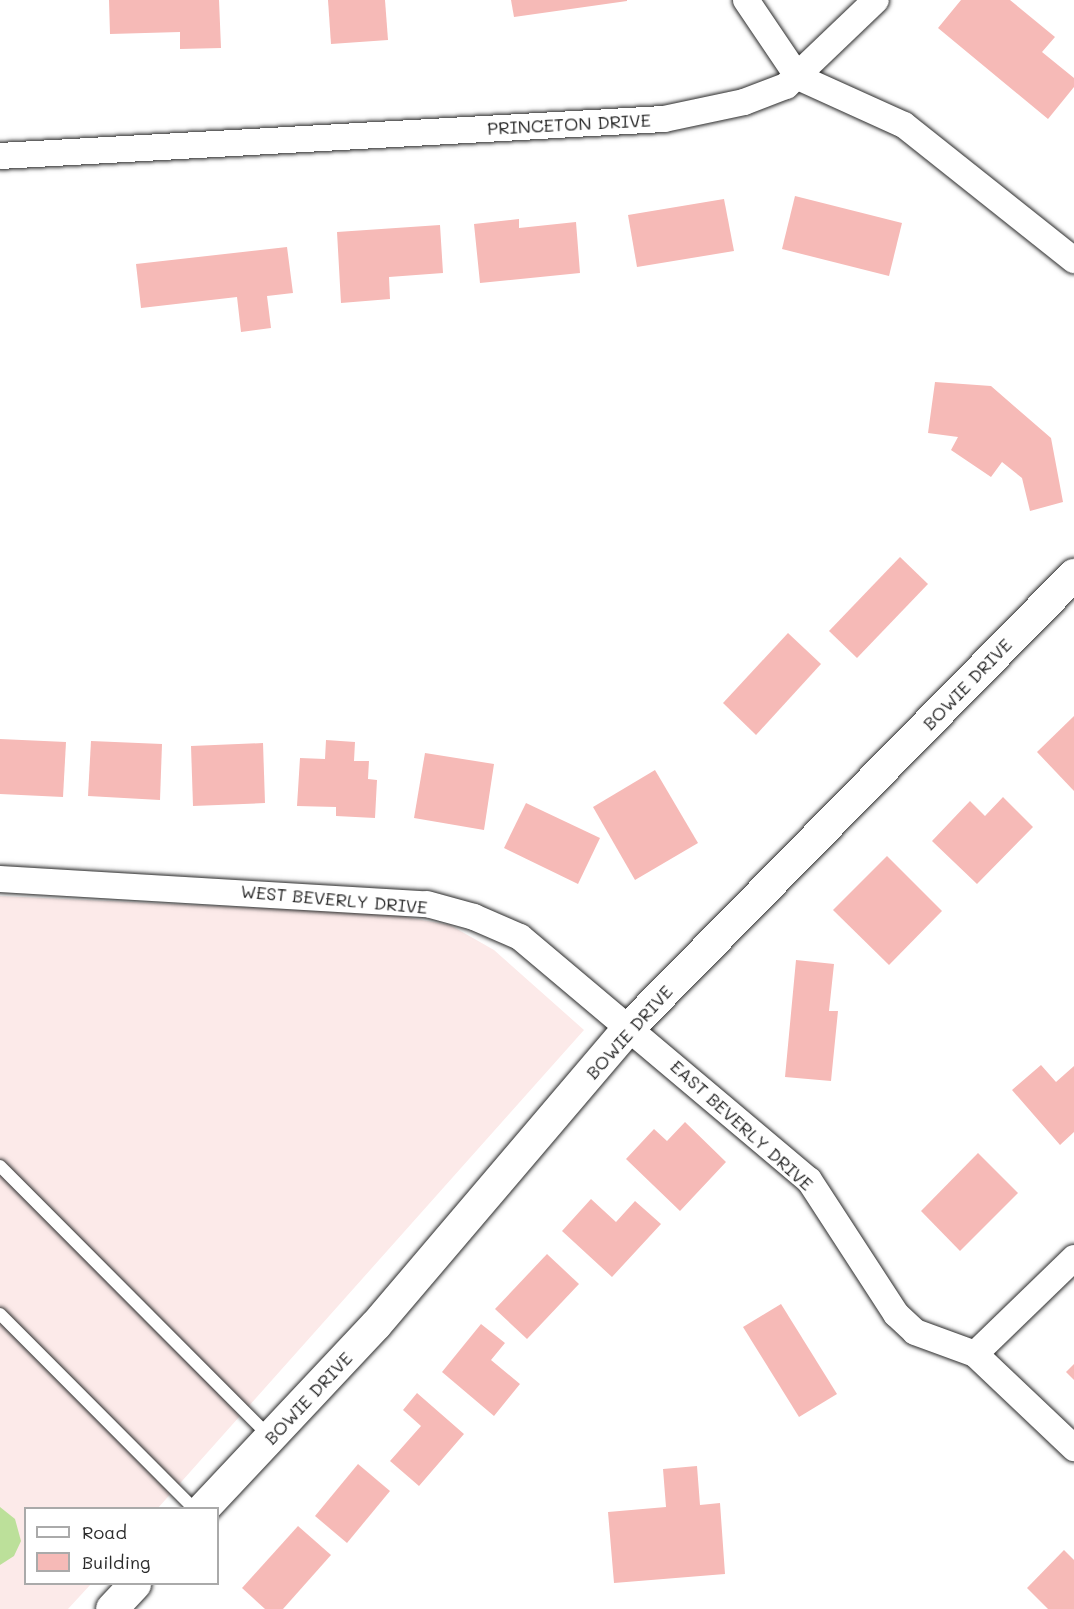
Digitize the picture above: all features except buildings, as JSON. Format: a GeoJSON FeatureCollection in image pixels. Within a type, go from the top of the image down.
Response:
{"type":"FeatureCollection","features":[{"type":"Feature","properties":{"kind":"street"},"geometry":{"type":"LineString","coordinates":[[746,0],[798,77],[904,125],[1074,260]]}},
{"type":"Feature","properties":{"kind":"street","name":"PRINCETON DRIVE"},"geometry":{"type":"LineString","coordinates":[[0,156],[664,119],[744,102],[798,77],[876,0]]}},
{"type":"Feature","properties":{"kind":"street","name":"BOWIE DRIVE"},"geometry":{"type":"LineString","coordinates":[[206,1507],[271,1438],[630,1028],[1074,575]]}},
{"type":"Feature","properties":{"kind":"street","name":"WEST BEVERLY DRIVE"},"geometry":{"type":"LineString","coordinates":[[0,879],[427,904],[474,917],[520,938],[630,1028]]}},
{"type":"Feature","properties":{"kind":"street","name":"EAST BEVERLY DRIVE"},"geometry":{"type":"LineString","coordinates":[[630,1028],[809,1180],[896,1314],[915,1332],[975,1354],[1074,1448]]}},
{"type":"Feature","properties":{"kind":"street"},"geometry":{"type":"LineString","coordinates":[[975,1354],[1074,1258]]}},
{"type":"Feature","properties":{"kind":"street"},"geometry":{"type":"LineString","coordinates":[[112,1609],[134,1585]]}},
{"type":"Feature","properties":{"kind":"lane"},"geometry":{"type":"LineString","coordinates":[[0,1166],[271,1438]]}},
{"type":"Feature","properties":{"kind":"lane"},"geometry":{"type":"LineString","coordinates":[[0,1314],[191,1507]]}},
{"type":"Feature","properties":{"kind":"shaded area"},"geometry":{"type":"Polygon","coordinates":[[[0,896],[389,914],[450,925],[494,950],[584,1030],[159,1507],[24,1507],[24,1585],[90,1585],[68,1609],[0,1609],[0,896]]]}},
{"type":"Feature","properties":{"kind":"green space"},"geometry":{"type":"Polygon","coordinates":[[[0,1507],[15,1519],[21,1541],[14,1556],[0,1565],[0,1507]]]}}]}
